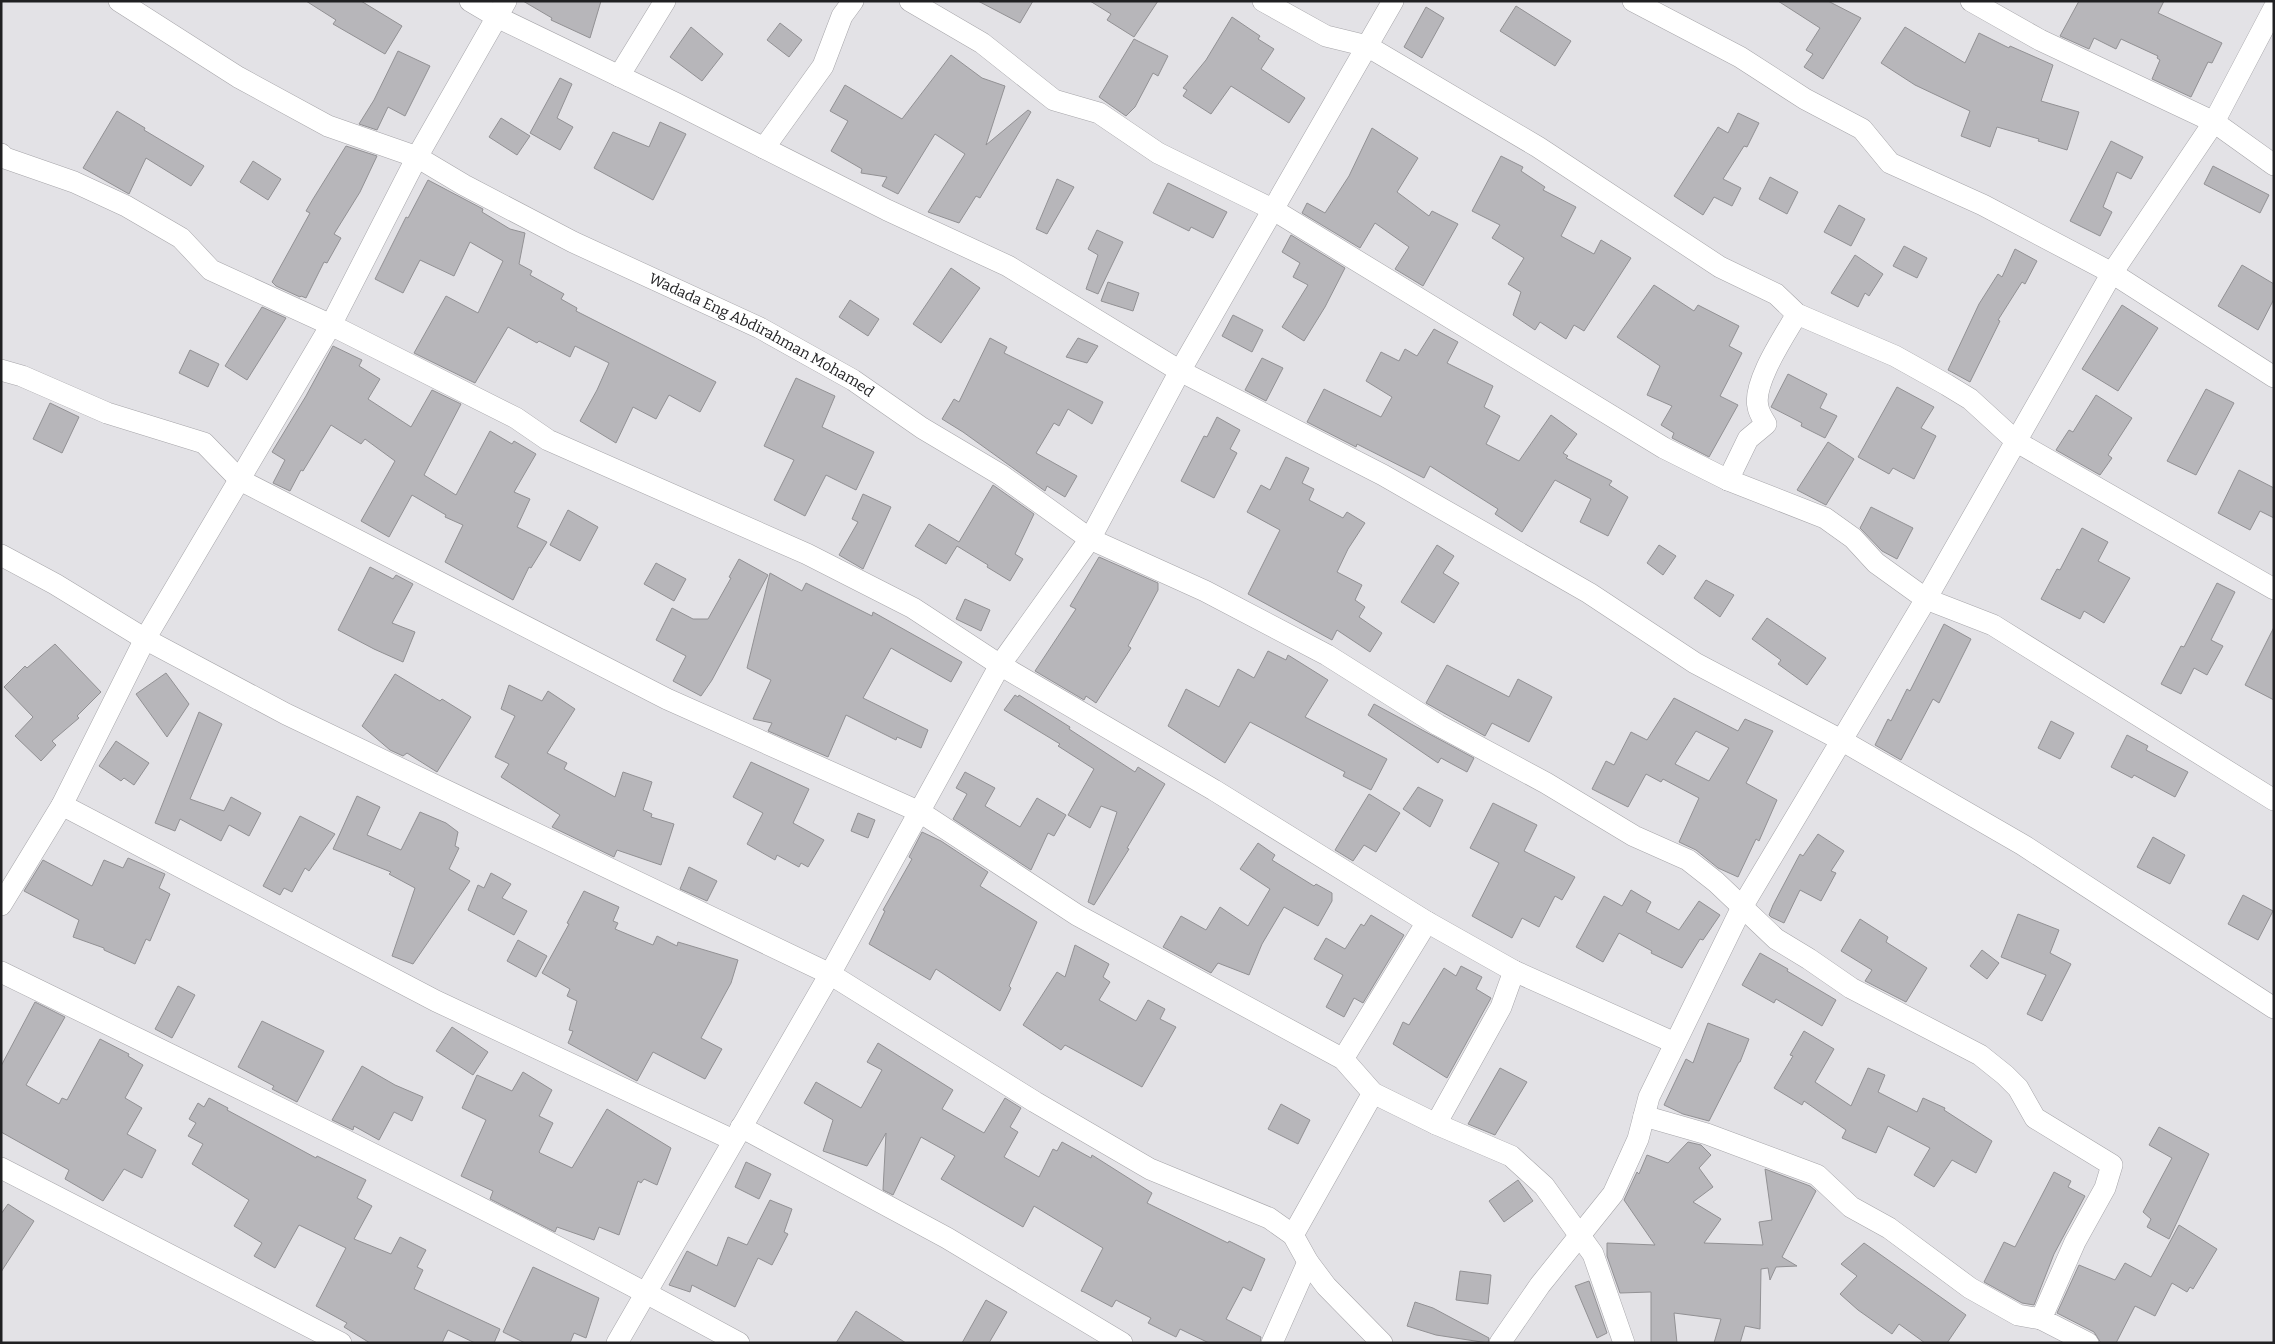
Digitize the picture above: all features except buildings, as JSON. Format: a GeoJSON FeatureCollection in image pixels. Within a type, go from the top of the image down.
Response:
{"type":"FeatureCollection","features":[{"type":"Feature","properties":{"kind":"street","name":"Wadada Eng Abdirahman Mohamed"},"geometry":{"type":"LineString","coordinates":[[119,1],[238,77],[328,126],[417,157],[464,185],[573,242],[760,328],[853,380],[922,428],[1000,475],[1090,539],[1204,591],[1327,655],[1438,725],[1546,783],[1634,836],[1688,860],[1776,939],[1851,988],[1980,1055],[2018,1088],[2035,1118],[2112,1165],[2105,1188],[2075,1242],[2041,1319]]}},
{"type":"Feature","properties":{"kind":"street"},"geometry":{"type":"LineString","coordinates":[[470,1],[502,9],[619,76],[887,210],[1008,266],[1180,371],[1383,475],[1589,593],[1695,663],[1841,740],[2023,845],[2274,1008]]}},
{"type":"Feature","properties":{"kind":"street"},"geometry":{"type":"LineString","coordinates":[[619,76],[665,1]]}},
{"type":"Feature","properties":{"kind":"street"},"geometry":{"type":"LineString","coordinates":[[764,148],[823,66],[842,16],[853,1]]}},
{"type":"Feature","properties":{"kind":"street"},"geometry":{"type":"LineString","coordinates":[[910,1],[982,43],[1054,100],[1099,113],[1158,153],[1272,208],[1664,448],[1728,480],[1825,518],[1854,538],[1876,563],[1926,598],[1993,625],[2274,800]]}},
{"type":"Feature","properties":{"kind":"street"},"geometry":{"type":"LineString","coordinates":[[1263,1],[1326,36],[1367,46],[1538,147],[1720,267],[1776,294],[1797,314],[1895,356],[1947,385],[1970,399],[2017,442],[2274,589]]}},
{"type":"Feature","properties":{"kind":"street"},"geometry":{"type":"LineString","coordinates":[[616,1343],[830,974],[1000,665],[1090,539],[1180,371],[1272,208],[1393,1]]}},
{"type":"Feature","properties":{"kind":"street"},"geometry":{"type":"LineString","coordinates":[[1634,1],[1740,57],[1805,98],[1862,129],[1890,163],[1983,205],[2112,273],[2274,377]]}},
{"type":"Feature","properties":{"kind":"street"},"geometry":{"type":"LineString","coordinates":[[1971,1],[2040,40],[2214,122],[2274,165]]}},
{"type":"Feature","properties":{"kind":"street"},"geometry":{"type":"LineString","coordinates":[[1500,1343],[1540,1285],[1613,1194],[1638,1139],[1649,1097],[1742,907],[1926,598],[2112,273],[2214,122],[2274,8]]}},
{"type":"Feature","properties":{"kind":"street"},"geometry":{"type":"LineString","coordinates":[[1,905],[62,805],[146,639],[331,325],[417,157],[502,9]]}},
{"type":"Feature","properties":{"kind":"street"},"geometry":{"type":"LineString","coordinates":[[1,154],[5,158],[74,182],[126,206],[181,238],[211,270],[331,325],[516,418],[548,440],[808,554],[913,608],[1000,665],[1214,790],[1426,922],[1514,971],[1675,1043]]}},
{"type":"Feature","properties":{"kind":"street"},"geometry":{"type":"LineString","coordinates":[[1728,480],[1748,439],[1766,424],[1757,406],[1759,388],[1770,362],[1797,314]]}},
{"type":"Feature","properties":{"kind":"street"},"geometry":{"type":"LineString","coordinates":[[1,370],[22,376],[107,413],[204,443],[240,480],[667,699],[920,812],[1077,915],[1343,1059],[1373,1094],[1436,1124],[1512,1156],[1544,1186],[1579,1237],[1594,1254],[1624,1343]]}},
{"type":"Feature","properties":{"kind":"street"},"geometry":{"type":"LineString","coordinates":[[1,555],[56,584],[146,639],[294,718],[830,974],[1035,1102],[1150,1169],[1269,1218],[1292,1235],[1308,1262],[1326,1286],[1382,1343]]}},
{"type":"Feature","properties":{"kind":"street"},"geometry":{"type":"LineString","coordinates":[[62,805],[436,1002],[737,1134],[947,1238],[1122,1343]]}},
{"type":"Feature","properties":{"kind":"street"},"geometry":{"type":"LineString","coordinates":[[1343,1059],[1426,922]]}},
{"type":"Feature","properties":{"kind":"street"},"geometry":{"type":"LineString","coordinates":[[1436,1124],[1501,1007],[1514,971]]}},
{"type":"Feature","properties":{"kind":"street"},"geometry":{"type":"LineString","coordinates":[[1,972],[447,1190],[646,1292],[739,1343]]}},
{"type":"Feature","properties":{"kind":"street"},"geometry":{"type":"LineString","coordinates":[[1292,1235],[1373,1094]]}},
{"type":"Feature","properties":{"kind":"street"},"geometry":{"type":"LineString","coordinates":[[1644,1116],[1707,1134],[1817,1175],[1851,1207],[1889,1228],[1970,1288],[2018,1315],[2041,1319],[2088,1343]]}},
{"type":"Feature","properties":{"kind":"street"},"geometry":{"type":"LineString","coordinates":[[1,1168],[341,1343]]}},
{"type":"Feature","properties":{"kind":"street"},"geometry":{"type":"LineString","coordinates":[[1272,1343],[1308,1262]]}}]}
